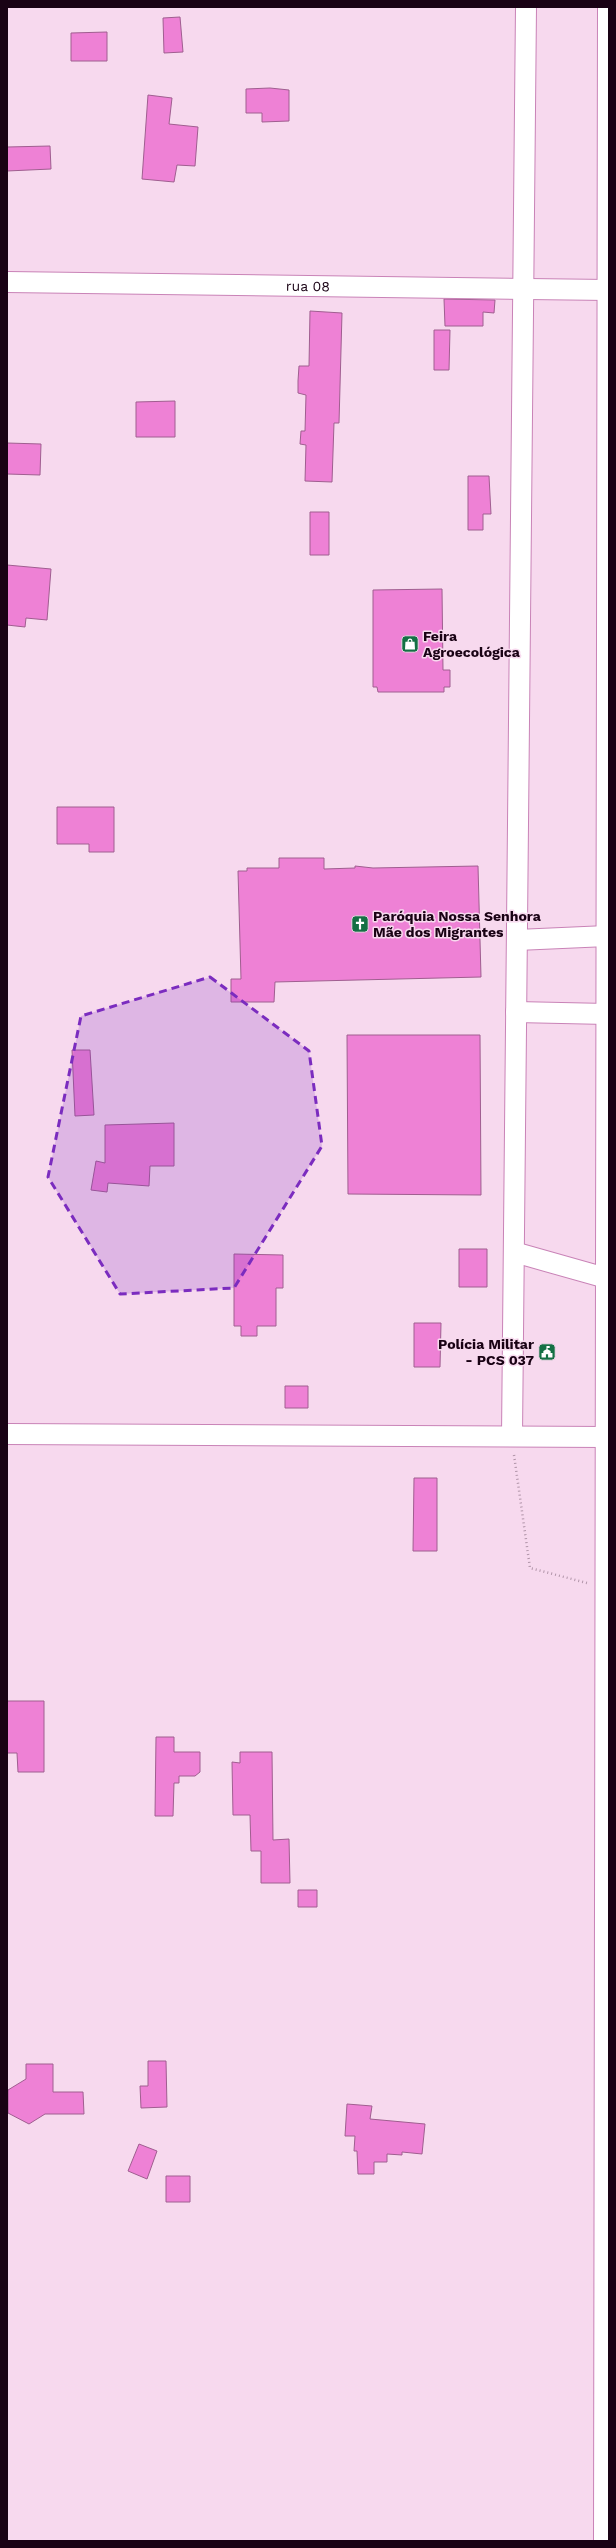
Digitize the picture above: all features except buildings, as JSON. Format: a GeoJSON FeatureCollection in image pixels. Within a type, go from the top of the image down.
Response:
{"type":"FeatureCollection","features":[{"type":"Feature","properties":{"kind":"main road"},"geometry":{"type":"LineString","coordinates":[[604,2541],[609,7]]}},
{"type":"Feature","properties":{"kind":"street"},"geometry":{"type":"LineString","coordinates":[[512,1436],[525,289],[526,7]]}},
{"type":"Feature","properties":{"kind":"street","name":"rua 08"},"geometry":{"type":"LineString","coordinates":[[7,282],[608,290]]}},
{"type":"Feature","properties":{"kind":"street"},"geometry":{"type":"LineString","coordinates":[[517,940],[607,936]]}},
{"type":"Feature","properties":{"kind":"street"},"geometry":{"type":"LineString","coordinates":[[516,1012],[607,1014]]}},
{"type":"Feature","properties":{"kind":"street"},"geometry":{"type":"LineString","coordinates":[[514,1252],[606,1278]]}},
{"type":"Feature","properties":{"kind":"street"},"geometry":{"type":"LineString","coordinates":[[7,1434],[606,1437]]}},
{"type":"Feature","properties":{"kind":"path"},"geometry":{"type":"LineString","coordinates":[[512,1436],[530,1568],[605,1588]]}},
{"type":"Feature","properties":{"kind":"highlighted area"},"geometry":{"type":"Polygon","coordinates":[[[210,977],[309,1051],[322,1146],[234,1288],[120,1294],[48,1177],[81,1016],[210,977]]]}},
{"type":"Feature","properties":{"kind":"place","name":"Feira Agroecológica"},"geometry":{"type":"Point","coordinates":[410,644]}},
{"type":"Feature","properties":{"kind":"place","name":"Paróquia Nossa Senhora Mãe dos Migrantes"},"geometry":{"type":"Point","coordinates":[360,924]}},
{"type":"Feature","properties":{"kind":"place","name":"Polícia Militar - PCS 037"},"geometry":{"type":"Point","coordinates":[547,1352]}}]}
